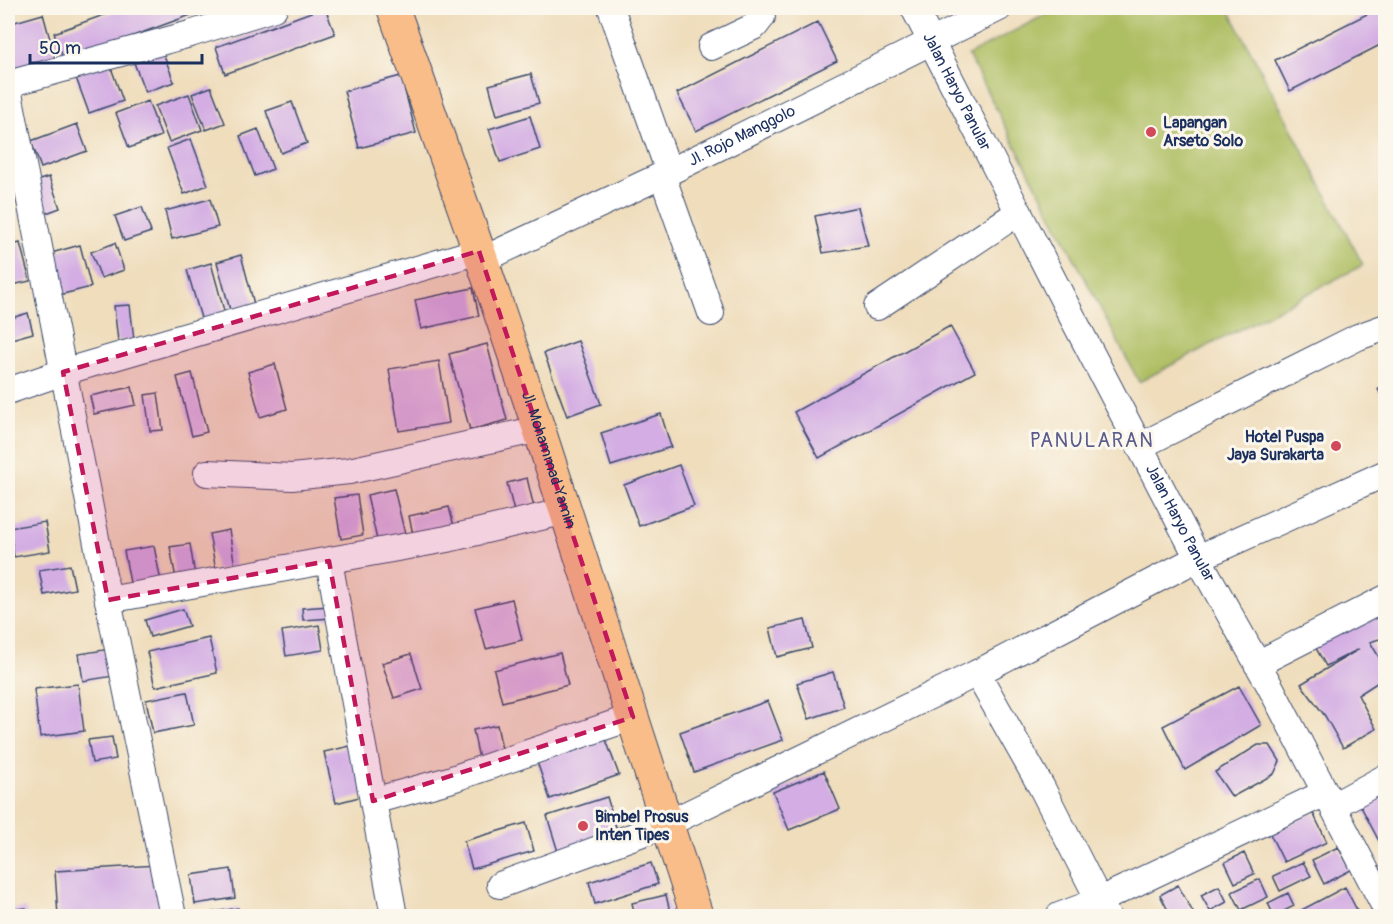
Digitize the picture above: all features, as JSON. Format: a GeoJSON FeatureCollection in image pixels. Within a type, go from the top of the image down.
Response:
{"type":"FeatureCollection","features":[{"type":"Feature","properties":{"kind":"main road","name":"Jl. Mohammad Yamin"},"geometry":{"type":"LineString","coordinates":[[393,8],[481,256],[539,429],[697,916]]}},
{"type":"Feature","properties":{"kind":"street"},"geometry":{"type":"LineString","coordinates":[[173,916],[108,600],[8,86],[274,8]]}},
{"type":"Feature","properties":{"kind":"street"},"geometry":{"type":"LineString","coordinates":[[611,8],[711,313]]}},
{"type":"Feature","properties":{"kind":"street"},"geometry":{"type":"LineString","coordinates":[[711,47],[755,26],[762,16],[760,8]]}},
{"type":"Feature","properties":{"kind":"street","name":"Jalan Haryo Panular"},"geometry":{"type":"LineString","coordinates":[[914,8],[1198,558],[1257,664],[1386,909]]}},
{"type":"Feature","properties":{"kind":"street","name":"Jl. Rojo Manggolo"},"geometry":{"type":"LineString","coordinates":[[8,391],[63,372],[481,256],[665,174],[999,8]]}},
{"type":"Feature","properties":{"kind":"street"},"geometry":{"type":"LineString","coordinates":[[877,307],[1019,212]]}},
{"type":"Feature","properties":{"kind":"street"},"geometry":{"type":"LineString","coordinates":[[1140,446],[1358,337],[1386,327]]}},
{"type":"Feature","properties":{"kind":"street"},"geometry":{"type":"LineString","coordinates":[[207,472],[292,477],[349,471],[539,429]]}},
{"type":"Feature","properties":{"kind":"street"},"geometry":{"type":"LineString","coordinates":[[500,885],[667,824],[976,673],[1198,558],[1386,473]]}},
{"type":"Feature","properties":{"kind":"street"},"geometry":{"type":"LineString","coordinates":[[108,600],[447,539],[566,511]]}},
{"type":"Feature","properties":{"kind":"street"},"geometry":{"type":"LineString","coordinates":[[329,561],[394,916]]}},
{"type":"Feature","properties":{"kind":"street"},"geometry":{"type":"LineString","coordinates":[[1257,664],[1386,598]]}},
{"type":"Feature","properties":{"kind":"street"},"geometry":{"type":"LineString","coordinates":[[976,673],[1042,788],[1102,909]]}},
{"type":"Feature","properties":{"kind":"street"},"geometry":{"type":"LineString","coordinates":[[373,801],[449,780],[633,717]]}},
{"type":"Feature","properties":{"kind":"street"},"geometry":{"type":"LineString","coordinates":[[1059,916],[1102,909],[1329,800],[1386,777]]}},
{"type":"Feature","properties":{"kind":"highlighted area"},"geometry":{"type":"Polygon","coordinates":[[[479,251],[633,717],[373,801],[329,561],[108,600],[63,372],[479,251]]]}},
{"type":"Feature","properties":{"kind":"green space","name":"Lapangan Arseto Solo"},"geometry":{"type":"Polygon","coordinates":[[[1058,8],[1228,8],[1363,265],[1139,382],[968,55],[1058,8]]]}},
{"type":"Feature","properties":{"kind":"building"},"geometry":{"type":"Polygon","coordinates":[[[123,8],[210,8],[64,61],[54,33],[123,8]]]}},
{"type":"Feature","properties":{"kind":"building"},"geometry":{"type":"Polygon","coordinates":[[[325,8],[335,34],[225,74],[216,47],[325,8]]]}},
{"type":"Feature","properties":{"kind":"building"},"geometry":{"type":"Polygon","coordinates":[[[508,8],[527,8],[509,13],[508,8]]]}},
{"type":"Feature","properties":{"kind":"building"},"geometry":{"type":"Polygon","coordinates":[[[1379,8],[1386,8],[1386,42],[1290,91],[1275,60],[1379,8]]]}},
{"type":"Feature","properties":{"kind":"building"},"geometry":{"type":"Polygon","coordinates":[[[43,14],[56,61],[8,74],[8,24],[43,14]]]}},
{"type":"Feature","properties":{"kind":"building"},"geometry":{"type":"Polygon","coordinates":[[[818,22],[837,61],[696,131],[677,93],[818,22]]]}},
{"type":"Feature","properties":{"kind":"building"},"geometry":{"type":"Polygon","coordinates":[[[162,50],[174,82],[145,92],[133,60],[162,50]]]}},
{"type":"Feature","properties":{"kind":"building"},"geometry":{"type":"Polygon","coordinates":[[[109,62],[123,101],[89,113],[75,75],[109,62]]]}},
{"type":"Feature","properties":{"kind":"building"},"geometry":{"type":"Polygon","coordinates":[[[531,74],[539,103],[497,115],[489,85],[531,74]]]}},
{"type":"Feature","properties":{"kind":"building"},"geometry":{"type":"Polygon","coordinates":[[[401,76],[416,133],[359,148],[344,91],[401,76]]]}},
{"type":"Feature","properties":{"kind":"building"},"geometry":{"type":"Polygon","coordinates":[[[211,87],[225,123],[206,130],[192,94],[211,87]]]}},
{"type":"Feature","properties":{"kind":"building"},"geometry":{"type":"Polygon","coordinates":[[[189,94],[202,130],[169,142],[155,106],[189,94]]]}},
{"type":"Feature","properties":{"kind":"building"},"geometry":{"type":"Polygon","coordinates":[[[148,101],[161,136],[129,148],[116,113],[148,101]]]}},
{"type":"Feature","properties":{"kind":"building"},"geometry":{"type":"Polygon","coordinates":[[[292,102],[307,143],[281,153],[266,111],[292,102]]]}},
{"type":"Feature","properties":{"kind":"building"},"geometry":{"type":"Polygon","coordinates":[[[530,116],[540,149],[500,162],[489,129],[530,116]]]}},
{"type":"Feature","properties":{"kind":"building"},"geometry":{"type":"Polygon","coordinates":[[[77,124],[87,151],[41,168],[31,141],[77,124]]]}},
{"type":"Feature","properties":{"kind":"building"},"geometry":{"type":"Polygon","coordinates":[[[258,129],[273,169],[255,176],[240,136],[258,129]]]}},
{"type":"Feature","properties":{"kind":"building"},"geometry":{"type":"Polygon","coordinates":[[[191,139],[208,185],[184,194],[167,148],[191,139]]]}},
{"type":"Feature","properties":{"kind":"building"},"geometry":{"type":"Polygon","coordinates":[[[49,177],[60,208],[41,215],[30,183],[49,177]]]}},
{"type":"Feature","properties":{"kind":"building"},"geometry":{"type":"Polygon","coordinates":[[[8,183],[15,204],[8,207],[8,183]]]}},
{"type":"Feature","properties":{"kind":"building"},"geometry":{"type":"Polygon","coordinates":[[[210,199],[218,227],[172,239],[165,211],[210,199]]]}},
{"type":"Feature","properties":{"kind":"building"},"geometry":{"type":"Polygon","coordinates":[[[142,207],[151,232],[124,241],[115,216],[142,207]]]}},
{"type":"Feature","properties":{"kind":"building"},"geometry":{"type":"Polygon","coordinates":[[[858,207],[868,246],[823,253],[815,216],[858,207]]]}},
{"type":"Feature","properties":{"kind":"building"},"geometry":{"type":"Polygon","coordinates":[[[20,243],[30,281],[8,286],[8,246],[20,243]]]}},
{"type":"Feature","properties":{"kind":"building"},"geometry":{"type":"Polygon","coordinates":[[[115,243],[124,270],[101,278],[91,252],[115,243]]]}},
{"type":"Feature","properties":{"kind":"building"},"geometry":{"type":"Polygon","coordinates":[[[80,245],[91,287],[55,296],[44,255],[80,245]]]}},
{"type":"Feature","properties":{"kind":"building"},"geometry":{"type":"Polygon","coordinates":[[[241,255],[254,304],[230,310],[217,262],[241,255]]]}},
{"type":"Feature","properties":{"kind":"building"},"geometry":{"type":"Polygon","coordinates":[[[211,263],[226,318],[203,325],[187,270],[211,263]]]}},
{"type":"Feature","properties":{"kind":"building"},"geometry":{"type":"Polygon","coordinates":[[[473,288],[479,316],[421,329],[415,300],[473,288]]]}},
{"type":"Feature","properties":{"kind":"building"},"geometry":{"type":"Polygon","coordinates":[[[130,305],[134,340],[118,341],[114,306],[130,305]]]}},
{"type":"Feature","properties":{"kind":"building"},"geometry":{"type":"Polygon","coordinates":[[[28,313],[33,333],[8,340],[8,319],[28,313]]]}},
{"type":"Feature","properties":{"kind":"building"},"geometry":{"type":"Polygon","coordinates":[[[950,326],[975,372],[819,458],[794,412],[950,326]]]}},
{"type":"Feature","properties":{"kind":"building"},"geometry":{"type":"Polygon","coordinates":[[[578,341],[601,404],[567,416],[544,353],[578,341]]]}},
{"type":"Feature","properties":{"kind":"building"},"geometry":{"type":"Polygon","coordinates":[[[487,344],[507,420],[470,430],[449,354],[487,344]]]}},
{"type":"Feature","properties":{"kind":"building"},"geometry":{"type":"Polygon","coordinates":[[[439,361],[449,423],[399,431],[389,369],[439,361]]]}},
{"type":"Feature","properties":{"kind":"building"},"geometry":{"type":"Polygon","coordinates":[[[275,364],[287,409],[260,417],[248,372],[275,364]]]}},
{"type":"Feature","properties":{"kind":"building"},"geometry":{"type":"Polygon","coordinates":[[[192,373],[207,432],[192,436],[177,377],[192,373]]]}},
{"type":"Feature","properties":{"kind":"building"},"geometry":{"type":"Polygon","coordinates":[[[1386,385],[1386,404],[1378,389],[1386,385]]]}},
{"type":"Feature","properties":{"kind":"building"},"geometry":{"type":"Polygon","coordinates":[[[132,387],[136,405],[94,414],[90,396],[132,387]]]}},
{"type":"Feature","properties":{"kind":"building"},"geometry":{"type":"Polygon","coordinates":[[[158,393],[163,430],[150,431],[145,395],[158,393]]]}},
{"type":"Feature","properties":{"kind":"building"},"geometry":{"type":"Polygon","coordinates":[[[661,414],[671,447],[611,466],[601,433],[661,414]]]}},
{"type":"Feature","properties":{"kind":"building"},"geometry":{"type":"Polygon","coordinates":[[[679,465],[694,506],[639,526],[624,485],[679,465]]]}},
{"type":"Feature","properties":{"kind":"building"},"geometry":{"type":"Polygon","coordinates":[[[527,478],[535,512],[515,516],[507,483],[527,478]]]}},
{"type":"Feature","properties":{"kind":"building"},"geometry":{"type":"Polygon","coordinates":[[[394,489],[405,534],[377,540],[367,495],[394,489]]]}},
{"type":"Feature","properties":{"kind":"building"},"geometry":{"type":"Polygon","coordinates":[[[357,495],[363,535],[341,539],[334,498],[357,495]]]}},
{"type":"Feature","properties":{"kind":"building"},"geometry":{"type":"Polygon","coordinates":[[[449,507],[455,530],[414,539],[409,516],[449,507]]]}},
{"type":"Feature","properties":{"kind":"building"},"geometry":{"type":"Polygon","coordinates":[[[45,522],[50,551],[14,557],[9,528],[45,522]]]}},
{"type":"Feature","properties":{"kind":"building"},"geometry":{"type":"Polygon","coordinates":[[[229,530],[235,567],[216,570],[209,534],[229,530]]]}},
{"type":"Feature","properties":{"kind":"building"},"geometry":{"type":"Polygon","coordinates":[[[190,544],[195,576],[176,579],[170,547],[190,544]]]}},
{"type":"Feature","properties":{"kind":"building"},"geometry":{"type":"Polygon","coordinates":[[[154,546],[161,582],[131,588],[124,551],[154,546]]]}},
{"type":"Feature","properties":{"kind":"building"},"geometry":{"type":"Polygon","coordinates":[[[70,565],[75,589],[44,595],[39,570],[70,565]]]}},
{"type":"Feature","properties":{"kind":"building"},"geometry":{"type":"Polygon","coordinates":[[[512,599],[522,640],[486,649],[475,608],[512,599]]]}},
{"type":"Feature","properties":{"kind":"building"},"geometry":{"type":"Polygon","coordinates":[[[1386,604],[1386,637],[1370,642],[1386,669],[1386,677],[1358,695],[1376,729],[1343,748],[1325,716],[1301,684],[1359,649],[1326,666],[1312,641],[1386,604]]]}},
{"type":"Feature","properties":{"kind":"building"},"geometry":{"type":"Polygon","coordinates":[[[330,606],[332,618],[303,620],[302,608],[330,606]]]}},
{"type":"Feature","properties":{"kind":"building"},"geometry":{"type":"Polygon","coordinates":[[[183,609],[189,626],[150,637],[145,620],[183,609]]]}},
{"type":"Feature","properties":{"kind":"building"},"geometry":{"type":"Polygon","coordinates":[[[805,620],[812,648],[777,657],[770,628],[805,620]]]}},
{"type":"Feature","properties":{"kind":"building"},"geometry":{"type":"Polygon","coordinates":[[[319,625],[323,650],[286,656],[282,631],[319,625]]]}},
{"type":"Feature","properties":{"kind":"building"},"geometry":{"type":"Polygon","coordinates":[[[209,638],[217,673],[155,687],[147,652],[209,638]]]}},
{"type":"Feature","properties":{"kind":"building"},"geometry":{"type":"Polygon","coordinates":[[[110,649],[114,676],[83,681],[79,654],[110,649]]]}},
{"type":"Feature","properties":{"kind":"building"},"geometry":{"type":"Polygon","coordinates":[[[560,653],[568,685],[502,702],[494,670],[560,653]]]}},
{"type":"Feature","properties":{"kind":"building"},"geometry":{"type":"Polygon","coordinates":[[[411,654],[422,689],[394,698],[382,663],[411,654]]]}},
{"type":"Feature","properties":{"kind":"building"},"geometry":{"type":"Polygon","coordinates":[[[833,672],[844,707],[809,719],[797,683],[833,672]]]}},
{"type":"Feature","properties":{"kind":"building"},"geometry":{"type":"Polygon","coordinates":[[[78,684],[84,731],[40,737],[34,689],[78,684]]]}},
{"type":"Feature","properties":{"kind":"building"},"geometry":{"type":"Polygon","coordinates":[[[1239,686],[1261,725],[1185,770],[1163,726],[1239,686]]]}},
{"type":"Feature","properties":{"kind":"building"},"geometry":{"type":"Polygon","coordinates":[[[187,692],[194,725],[153,733],[146,700],[187,692]]]}},
{"type":"Feature","properties":{"kind":"building"},"geometry":{"type":"Polygon","coordinates":[[[768,701],[783,740],[694,772],[680,732],[768,701]]]}},
{"type":"Feature","properties":{"kind":"building"},"geometry":{"type":"Polygon","coordinates":[[[497,725],[503,754],[479,759],[473,730],[497,725]]]}},
{"type":"Feature","properties":{"kind":"building"},"geometry":{"type":"Polygon","coordinates":[[[112,737],[116,759],[92,763],[88,740],[112,737]]]}},
{"type":"Feature","properties":{"kind":"building"},"geometry":{"type":"Polygon","coordinates":[[[605,737],[619,775],[550,799],[537,762],[605,737]]]}},
{"type":"Feature","properties":{"kind":"building"},"geometry":{"type":"Polygon","coordinates":[[[355,745],[367,795],[336,803],[324,752],[355,745]]]}},
{"type":"Feature","properties":{"kind":"building"},"geometry":{"type":"Polygon","coordinates":[[[1258,745],[1270,745],[1280,761],[1274,774],[1232,797],[1215,772],[1258,745]]]}},
{"type":"Feature","properties":{"kind":"building"},"geometry":{"type":"Polygon","coordinates":[[[824,771],[840,809],[789,830],[773,792],[824,771]]]}},
{"type":"Feature","properties":{"kind":"building"},"geometry":{"type":"Polygon","coordinates":[[[1386,781],[1386,840],[1380,843],[1356,797],[1386,781]]]}},
{"type":"Feature","properties":{"kind":"building","name":"Bimbel Prosus Inten Tipes"},"geometry":{"type":"Polygon","coordinates":[[[607,797],[619,837],[559,855],[547,816],[607,797]]]}},
{"type":"Feature","properties":{"kind":"building"},"geometry":{"type":"Polygon","coordinates":[[[1313,813],[1327,842],[1284,862],[1270,834],[1313,813]]]}},
{"type":"Feature","properties":{"kind":"building"},"geometry":{"type":"Polygon","coordinates":[[[526,823],[534,851],[472,869],[464,841],[526,823]]]}},
{"type":"Feature","properties":{"kind":"building"},"geometry":{"type":"Polygon","coordinates":[[[1338,847],[1351,870],[1324,884],[1312,860],[1338,847]]]}},
{"type":"Feature","properties":{"kind":"building"},"geometry":{"type":"Polygon","coordinates":[[[1244,853],[1254,874],[1235,883],[1225,862],[1244,853]]]}},
{"type":"Feature","properties":{"kind":"building"},"geometry":{"type":"Polygon","coordinates":[[[1303,862],[1311,876],[1280,891],[1273,876],[1303,862]]]}},
{"type":"Feature","properties":{"kind":"building"},"geometry":{"type":"Polygon","coordinates":[[[651,863],[658,884],[595,904],[589,882],[651,863]]]}},
{"type":"Feature","properties":{"kind":"building"},"geometry":{"type":"Polygon","coordinates":[[[158,865],[162,914],[58,916],[55,871],[158,865]]]}},
{"type":"Feature","properties":{"kind":"building"},"geometry":{"type":"Polygon","coordinates":[[[231,869],[235,898],[195,904],[191,875],[231,869]]]}},
{"type":"Feature","properties":{"kind":"building"},"geometry":{"type":"Polygon","coordinates":[[[1260,879],[1268,897],[1241,910],[1232,892],[1260,879]]]}},
{"type":"Feature","properties":{"kind":"building"},"geometry":{"type":"Polygon","coordinates":[[[1178,885],[1195,916],[1171,916],[1160,895],[1178,885]]]}},
{"type":"Feature","properties":{"kind":"building"},"geometry":{"type":"Polygon","coordinates":[[[1219,886],[1227,902],[1210,911],[1201,895],[1219,886]]]}},
{"type":"Feature","properties":{"kind":"building"},"geometry":{"type":"Polygon","coordinates":[[[1345,887],[1360,916],[1295,916],[1294,914],[1345,887]]]}},
{"type":"Feature","properties":{"kind":"building"},"geometry":{"type":"Polygon","coordinates":[[[1288,893],[1294,906],[1274,916],[1268,903],[1288,893]]]}},
{"type":"Feature","properties":{"kind":"building"},"geometry":{"type":"Polygon","coordinates":[[[666,895],[671,916],[635,916],[632,903],[666,895]]]}},
{"type":"Feature","properties":{"kind":"building"},"geometry":{"type":"Polygon","coordinates":[[[26,908],[27,916],[8,916],[8,910],[26,908]]]}},
{"type":"Feature","properties":{"kind":"building"},"geometry":{"type":"Polygon","coordinates":[[[238,908],[239,916],[197,916],[197,915],[238,908]]]}},
{"type":"Feature","properties":{"kind":"place","name":"Lapangan Arseto Solo"},"geometry":{"type":"Point","coordinates":[1151,132]}},
{"type":"Feature","properties":{"kind":"place","name":"Hotel Puspa Jaya Surakarta"},"geometry":{"type":"Point","coordinates":[1336,446]}},
{"type":"Feature","properties":{"kind":"place","name":"Bimbel Prosus Inten Tipes"},"geometry":{"type":"Point","coordinates":[583,826]}},
{"type":"Feature","properties":{"kind":"district","name":"PANULARAN"},"geometry":{"type":"Point","coordinates":[1092,440]}}]}
